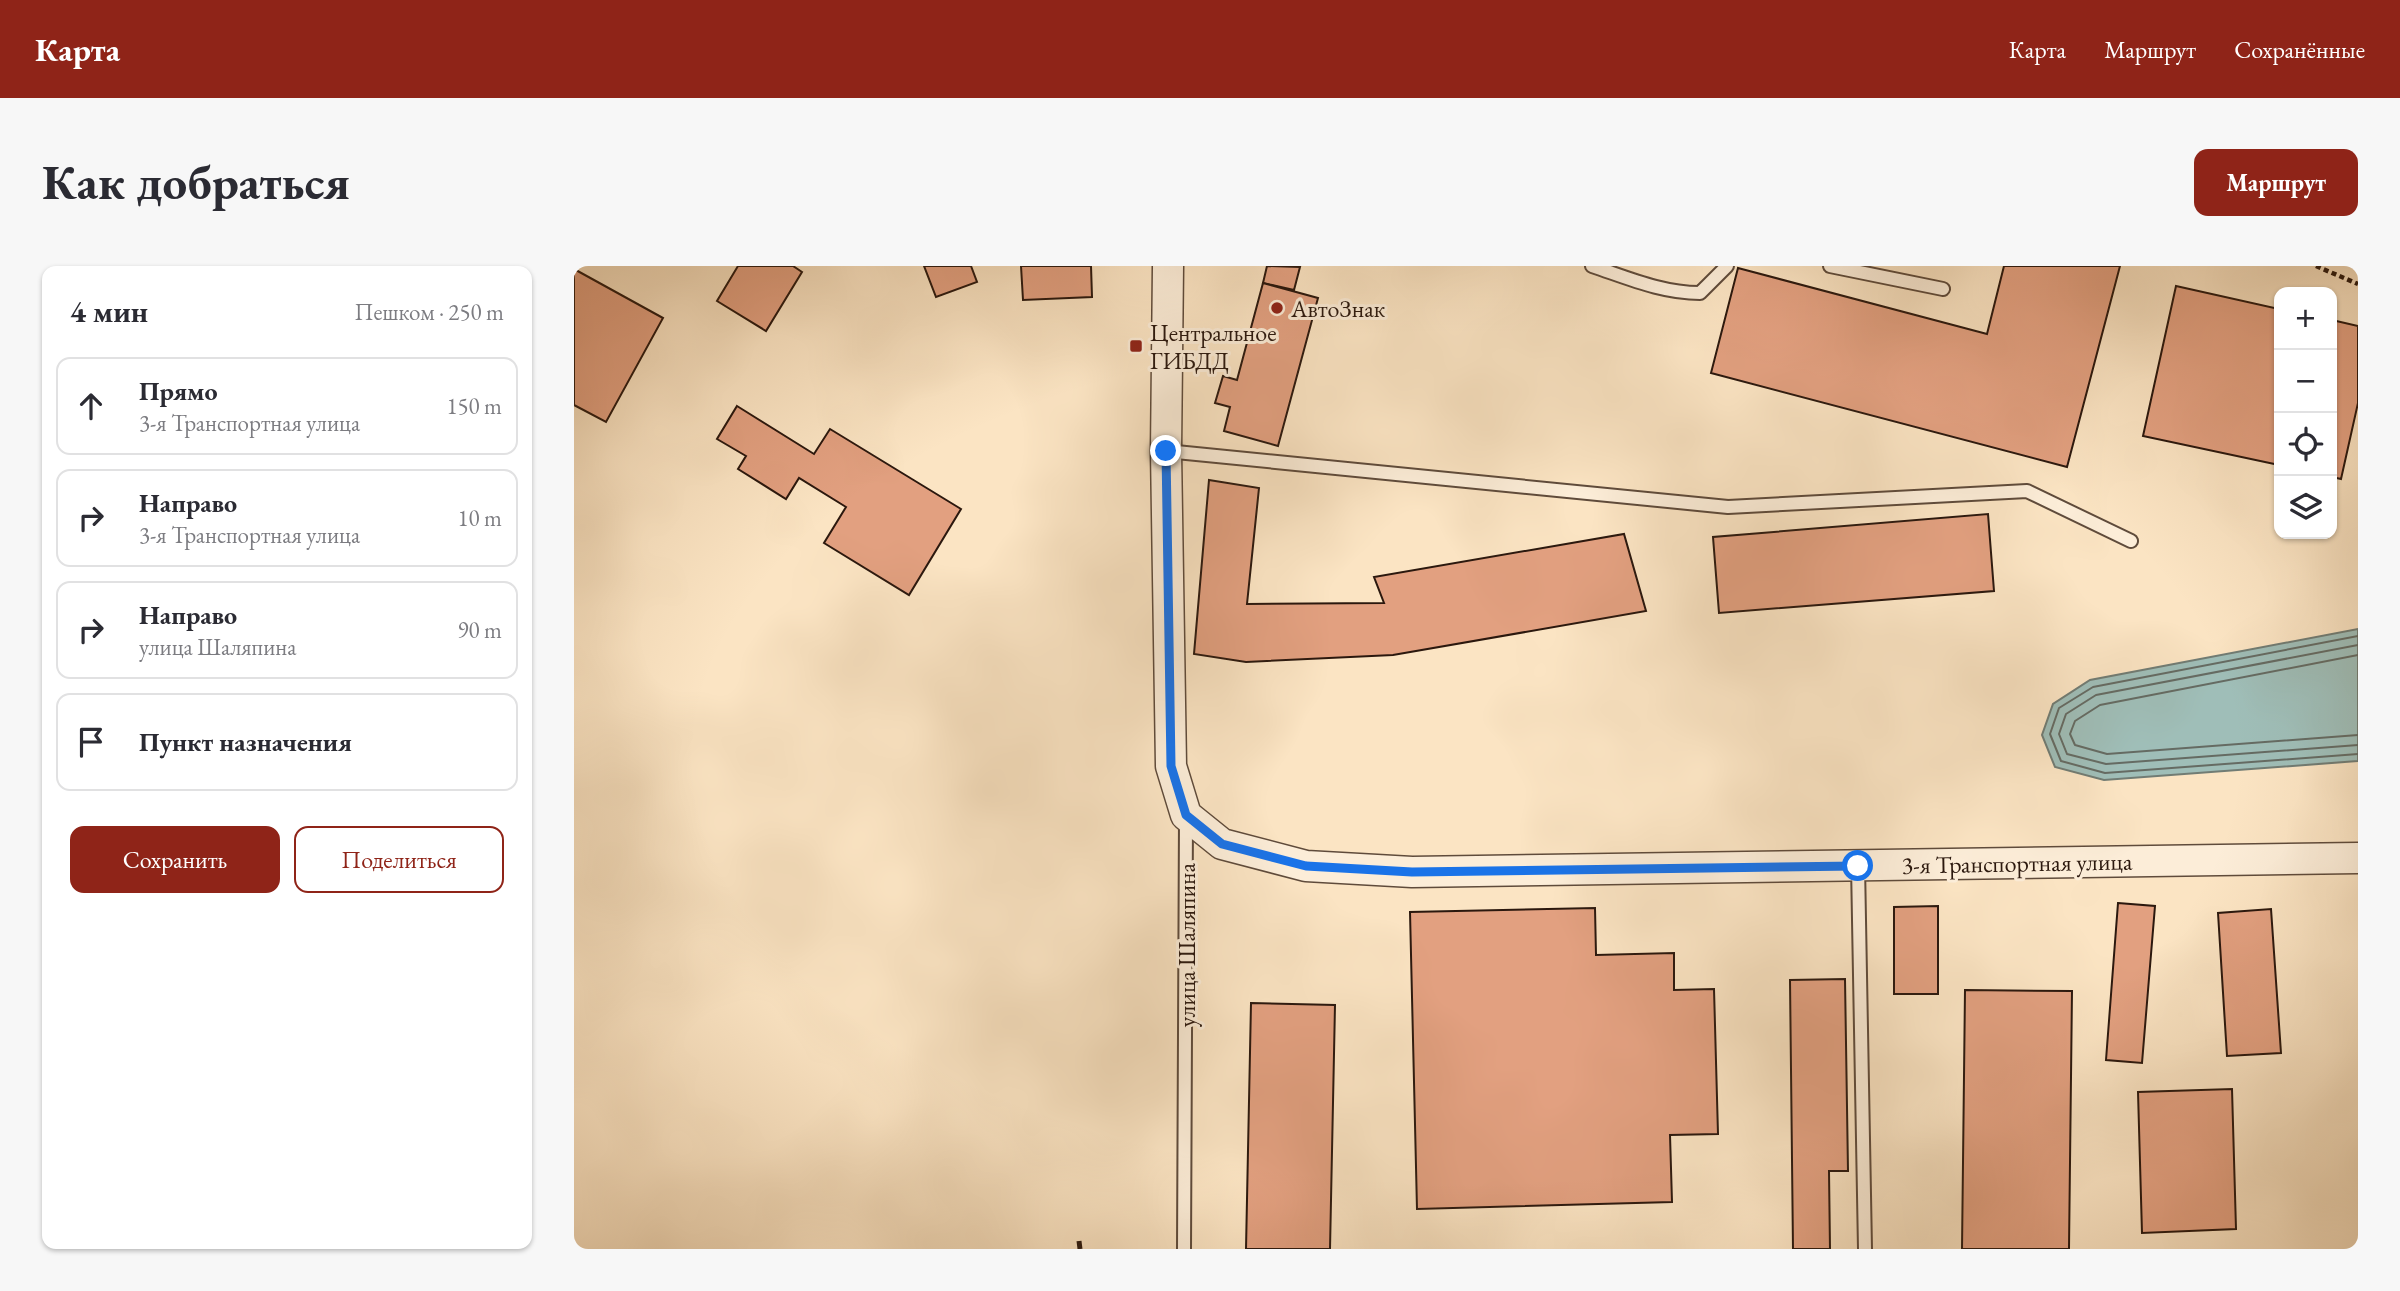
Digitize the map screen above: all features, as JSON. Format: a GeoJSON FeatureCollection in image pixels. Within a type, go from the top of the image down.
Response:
{"type":"FeatureCollection","features":[{"type":"Feature","properties":{"kind":"street","name":"улица Шаляпина"},"geometry":{"type":"LineString","coordinates":[[1168,266],[1166,451],[1171,766],[1186,815]]}},
{"type":"Feature","properties":{"kind":"street","name":"3-я Транспортная улица"},"geometry":{"type":"LineString","coordinates":[[1186,815],[1222,844],[1306,866],[1412,872],[2358,858]]}},
{"type":"Feature","properties":{"kind":"lane"},"geometry":{"type":"LineString","coordinates":[[1592,266],[1677,293],[1700,293],[1727,266]]}},
{"type":"Feature","properties":{"kind":"lane"},"geometry":{"type":"LineString","coordinates":[[1830,266],[1943,289]]}},
{"type":"Feature","properties":{"kind":"lane"},"geometry":{"type":"LineString","coordinates":[[1166,451],[1728,507],[2027,491],[2131,541]]}},
{"type":"Feature","properties":{"kind":"lane","name":"улица Шаляпина"},"geometry":{"type":"LineString","coordinates":[[1184,1249],[1186,815]]}},
{"type":"Feature","properties":{"kind":"lane"},"geometry":{"type":"LineString","coordinates":[[1858,866],[1865,1249]]}},
{"type":"Feature","properties":{"kind":"path"},"geometry":{"type":"LineString","coordinates":[[2316,266],[2358,284]]}},
{"type":"Feature","properties":{"kind":"water"},"geometry":{"type":"Polygon","coordinates":[[[2358,629],[2358,761],[2104,780],[2055,767],[2042,735],[2053,704],[2090,680],[2358,629]]]}},
{"type":"Feature","properties":{"kind":"building"},"geometry":{"type":"Polygon","coordinates":[[[738,266],[793,266],[802,272],[766,331],[717,301],[738,266]]]}},
{"type":"Feature","properties":{"kind":"building"},"geometry":{"type":"Polygon","coordinates":[[[924,266],[971,266],[977,282],[936,297],[924,266]]]}},
{"type":"Feature","properties":{"kind":"building"},"geometry":{"type":"Polygon","coordinates":[[[1021,266],[1091,266],[1092,297],[1023,300],[1021,266]]]}},
{"type":"Feature","properties":{"kind":"building"},"geometry":{"type":"Polygon","coordinates":[[[1267,266],[1300,267],[1294,290],[1263,283],[1267,266]]]}},
{"type":"Feature","properties":{"kind":"building"},"geometry":{"type":"Polygon","coordinates":[[[2004,266],[2120,266],[2067,467],[1711,373],[1738,268],[1987,334],[2004,266]]]}},
{"type":"Feature","properties":{"kind":"building"},"geometry":{"type":"Polygon","coordinates":[[[574,269],[663,318],[606,422],[574,405],[574,269]]]}},
{"type":"Feature","properties":{"kind":"building"},"geometry":{"type":"Polygon","coordinates":[[[1263,283],[1318,298],[1278,446],[1224,431],[1230,407],[1215,403],[1223,376],[1237,380],[1263,283]]]}},
{"type":"Feature","properties":{"kind":"building"},"geometry":{"type":"Polygon","coordinates":[[[2176,286],[2274,308],[2274,464],[2143,436],[2176,286]]]}},
{"type":"Feature","properties":{"kind":"building"},"geometry":{"type":"Polygon","coordinates":[[[2337,321],[2358,326],[2358,403],[2341,479],[2337,478],[2337,321]]]}},
{"type":"Feature","properties":{"kind":"building"},"geometry":{"type":"Polygon","coordinates":[[[737,406],[814,454],[830,429],[961,509],[909,595],[824,543],[846,507],[799,478],[786,499],[738,469],[746,456],[717,439],[737,406]]]}},
{"type":"Feature","properties":{"kind":"building"},"geometry":{"type":"Polygon","coordinates":[[[1209,480],[1259,488],[1247,604],[1384,603],[1374,577],[1624,534],[1646,611],[1393,655],[1246,662],[1194,654],[1209,480]]]}},
{"type":"Feature","properties":{"kind":"building"},"geometry":{"type":"Polygon","coordinates":[[[1988,514],[1994,591],[1719,613],[1713,537],[1988,514]]]}},
{"type":"Feature","properties":{"kind":"building"},"geometry":{"type":"Polygon","coordinates":[[[2118,903],[2155,906],[2142,1063],[2106,1060],[2118,903]]]}},
{"type":"Feature","properties":{"kind":"building"},"geometry":{"type":"Polygon","coordinates":[[[1938,906],[1938,994],[1894,994],[1894,907],[1938,906]]]}},
{"type":"Feature","properties":{"kind":"building"},"geometry":{"type":"Polygon","coordinates":[[[1595,908],[1596,955],[1674,953],[1674,990],[1714,989],[1718,1134],[1670,1135],[1672,1202],[1417,1209],[1410,912],[1595,908]]]}},
{"type":"Feature","properties":{"kind":"building"},"geometry":{"type":"Polygon","coordinates":[[[2271,909],[2281,1053],[2227,1056],[2218,913],[2271,909]]]}},
{"type":"Feature","properties":{"kind":"building"},"geometry":{"type":"Polygon","coordinates":[[[1845,979],[1848,1171],[1829,1171],[1830,1249],[1793,1249],[1790,980],[1845,979]]]}},
{"type":"Feature","properties":{"kind":"building"},"geometry":{"type":"Polygon","coordinates":[[[1965,990],[2072,991],[2069,1249],[1962,1249],[1965,990]]]}},
{"type":"Feature","properties":{"kind":"building"},"geometry":{"type":"Polygon","coordinates":[[[1251,1003],[1335,1005],[1330,1249],[1246,1249],[1251,1003]]]}},
{"type":"Feature","properties":{"kind":"building"},"geometry":{"type":"Polygon","coordinates":[[[2232,1089],[2236,1229],[2142,1233],[2138,1092],[2232,1089]]]}},
{"type":"Feature","properties":{"kind":"railway"},"geometry":{"type":"LineString","coordinates":[[1079,1241],[1080,1249]]}},
{"type":"Feature","properties":{"kind":"place","name":"АвтоЗнак"},"geometry":{"type":"Point","coordinates":[1277,308]}},
{"type":"Feature","properties":{"kind":"place","name":"Центральное ГИБДД"},"geometry":{"type":"Point","coordinates":[1136,346]}},
{"type":"Feature","properties":{"kind":"route"},"geometry":{"type":"LineString","coordinates":[[1166,451],[1171,766],[1186,815],[1222,844],[1306,866],[1412,872],[1858,866]]}}]}
